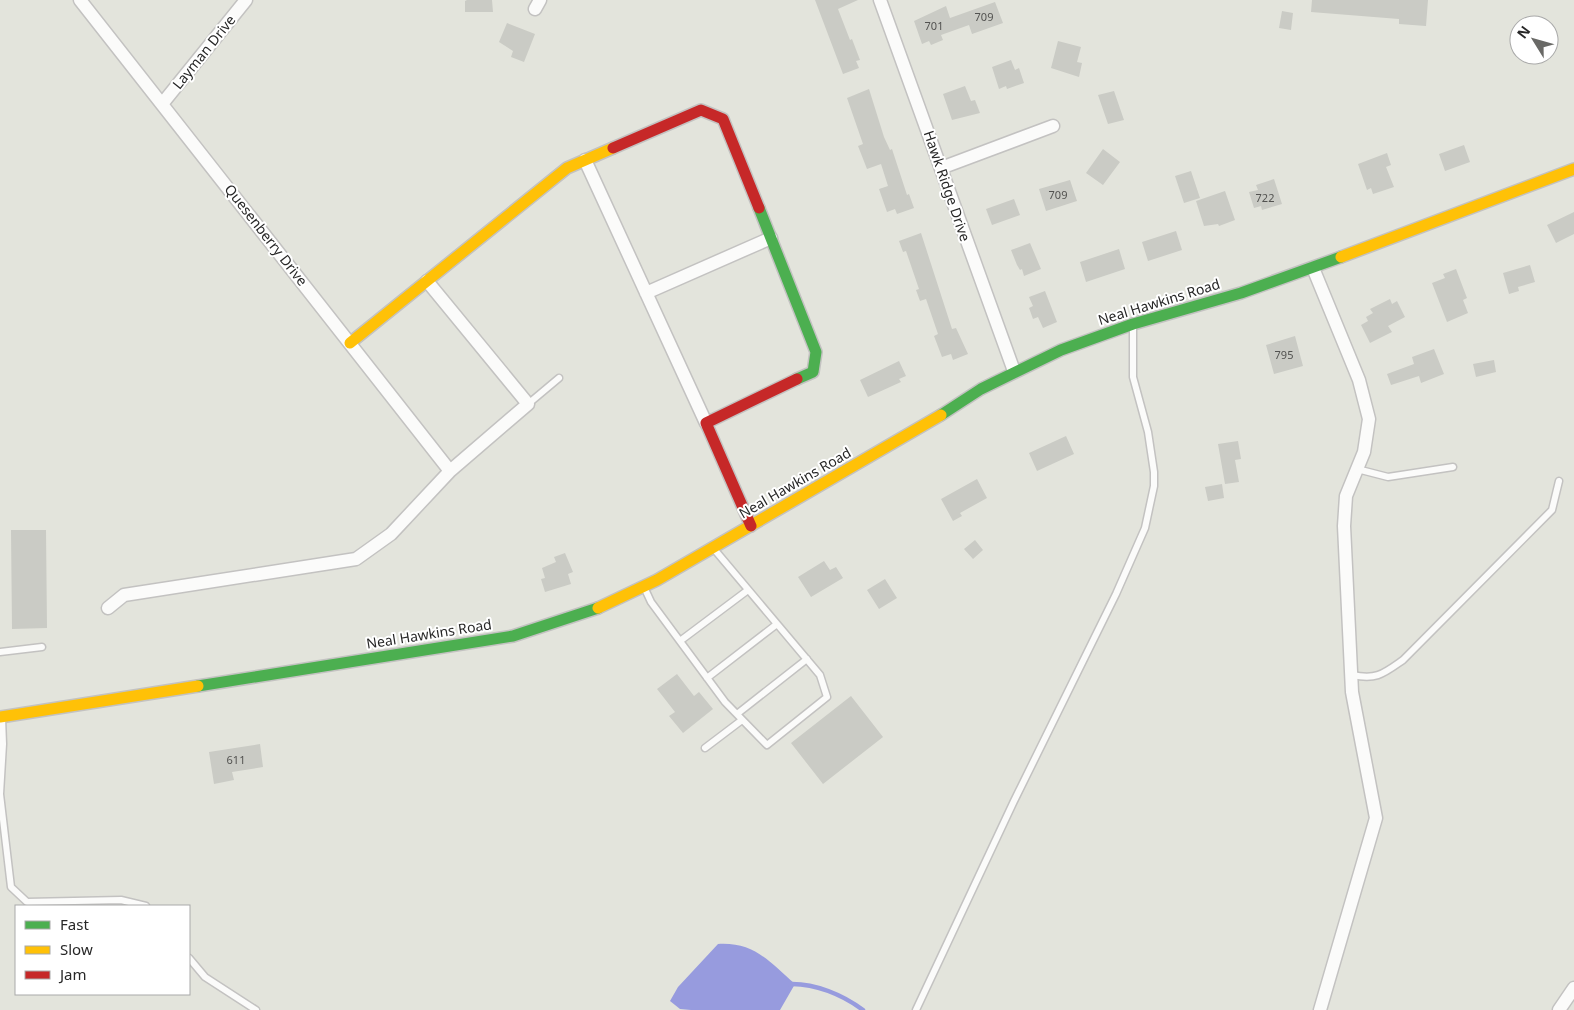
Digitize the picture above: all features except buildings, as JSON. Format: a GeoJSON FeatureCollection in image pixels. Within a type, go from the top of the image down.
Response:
{"type":"FeatureCollection","features":[{"type":"Feature","properties":{"kind":"street","name":"Quesenberry Drive"},"geometry":{"type":"LineString","coordinates":[[80,0],[450,471]]}},
{"type":"Feature","properties":{"kind":"street","name":"Layman Drive"},"geometry":{"type":"LineString","coordinates":[[162,104],[246,0]]}},
{"type":"Feature","properties":{"kind":"street","name":"Hawk Ridge Drive"},"geometry":{"type":"LineString","coordinates":[[880,0],[1014,371]]}},
{"type":"Feature","properties":{"kind":"street"},"geometry":{"type":"LineString","coordinates":[[350,343],[567,168],[701,110],[722,119],[816,352],[813,372],[706,423]]}},
{"type":"Feature","properties":{"kind":"street"},"geometry":{"type":"LineString","coordinates":[[941,168],[1053,126]]}},
{"type":"Feature","properties":{"kind":"street"},"geometry":{"type":"LineString","coordinates":[[585,160],[752,526]]}},
{"type":"Feature","properties":{"kind":"street","name":"Neal Hawkins Road"},"geometry":{"type":"LineString","coordinates":[[1,717],[512,636],[575,617],[644,587],[925,426],[981,389],[1014,371],[1061,350],[1133,324],[1241,293],[1313,268],[1574,169]]}},
{"type":"Feature","properties":{"kind":"street"},"geometry":{"type":"LineString","coordinates":[[646,293],[770,238]]}},
{"type":"Feature","properties":{"kind":"street"},"geometry":{"type":"LineString","coordinates":[[1313,268],[1359,380],[1369,419],[1364,452],[1346,496],[1344,526],[1352,692],[1376,818],[1320,1010]]}},
{"type":"Feature","properties":{"kind":"street"},"geometry":{"type":"LineString","coordinates":[[108,608],[124,595],[356,559],[391,534],[450,471],[528,404],[427,281]]}},
{"type":"Feature","properties":{"kind":"street"},"geometry":{"type":"LineString","coordinates":[[1560,1010],[1574,988]]}},
{"type":"Feature","properties":{"kind":"lane"},"geometry":{"type":"LineString","coordinates":[[916,1010],[1014,801],[1116,594],[1145,528],[1154,486],[1154,472],[1148,432],[1133,377],[1133,324]]}},
{"type":"Feature","properties":{"kind":"lane"},"geometry":{"type":"LineString","coordinates":[[528,404],[559,378]]}},
{"type":"Feature","properties":{"kind":"lane"},"geometry":{"type":"LineString","coordinates":[[1357,469],[1388,477],[1453,467]]}},
{"type":"Feature","properties":{"kind":"lane"},"geometry":{"type":"LineString","coordinates":[[1352,675],[1369,678],[1382,675],[1403,660],[1552,510],[1560,480]]}},
{"type":"Feature","properties":{"kind":"lane"},"geometry":{"type":"LineString","coordinates":[[644,587],[651,602],[707,678],[739,717],[766,745],[827,697],[820,675],[713,548]]}},
{"type":"Feature","properties":{"kind":"lane"},"geometry":{"type":"LineString","coordinates":[[680,641],[748,590]]}},
{"type":"Feature","properties":{"kind":"lane"},"geometry":{"type":"LineString","coordinates":[[707,678],[777,624]]}},
{"type":"Feature","properties":{"kind":"lane"},"geometry":{"type":"LineString","coordinates":[[0,652],[42,647]]}},
{"type":"Feature","properties":{"kind":"lane"},"geometry":{"type":"LineString","coordinates":[[705,748],[807,659]]}},
{"type":"Feature","properties":{"kind":"lane"},"geometry":{"type":"LineString","coordinates":[[1,717],[3,744],[0,794],[11,887],[27,902],[121,900],[142,905]]}},
{"type":"Feature","properties":{"kind":"lane"},"geometry":{"type":"LineString","coordinates":[[190,959],[206,976],[256,1010]]}},
{"type":"Feature","properties":{"kind":"water"},"geometry":{"type":"Polygon","coordinates":[[[718,944],[742,946],[751,950],[769,961],[795,984],[780,1010],[691,1010],[680,1009],[670,1001],[678,987],[718,944]]]}},
{"type":"Feature","properties":{"kind":"waterway"},"geometry":{"type":"LineString","coordinates":[[789,984],[799,984],[828,991],[847,999],[863,1010]]}},
{"type":"Feature","properties":{"kind":"traffic: fast"},"geometry":{"type":"LineString","coordinates":[[759,208],[816,352],[813,372],[797,379]]}},
{"type":"Feature","properties":{"kind":"traffic: fast"},"geometry":{"type":"LineString","coordinates":[[941,415],[981,389],[1061,350],[1133,324],[1241,293],[1341,257]]}},
{"type":"Feature","properties":{"kind":"traffic: fast"},"geometry":{"type":"LineString","coordinates":[[198,686],[513,636],[598,608]]}},
{"type":"Feature","properties":{"kind":"traffic: slow"},"geometry":{"type":"LineString","coordinates":[[350,343],[567,168],[613,148]]}},
{"type":"Feature","properties":{"kind":"traffic: slow"},"geometry":{"type":"LineString","coordinates":[[1341,257],[1574,169]]}},
{"type":"Feature","properties":{"kind":"traffic: slow"},"geometry":{"type":"LineString","coordinates":[[598,608],[657,580],[941,415]]}},
{"type":"Feature","properties":{"kind":"traffic: slow"},"geometry":{"type":"LineString","coordinates":[[0,717],[198,686]]}},
{"type":"Feature","properties":{"kind":"traffic: jam"},"geometry":{"type":"LineString","coordinates":[[613,148],[701,110],[723,119],[759,208]]}},
{"type":"Feature","properties":{"kind":"traffic: jam"},"geometry":{"type":"LineString","coordinates":[[751,526],[706,423],[797,379]]}}]}
